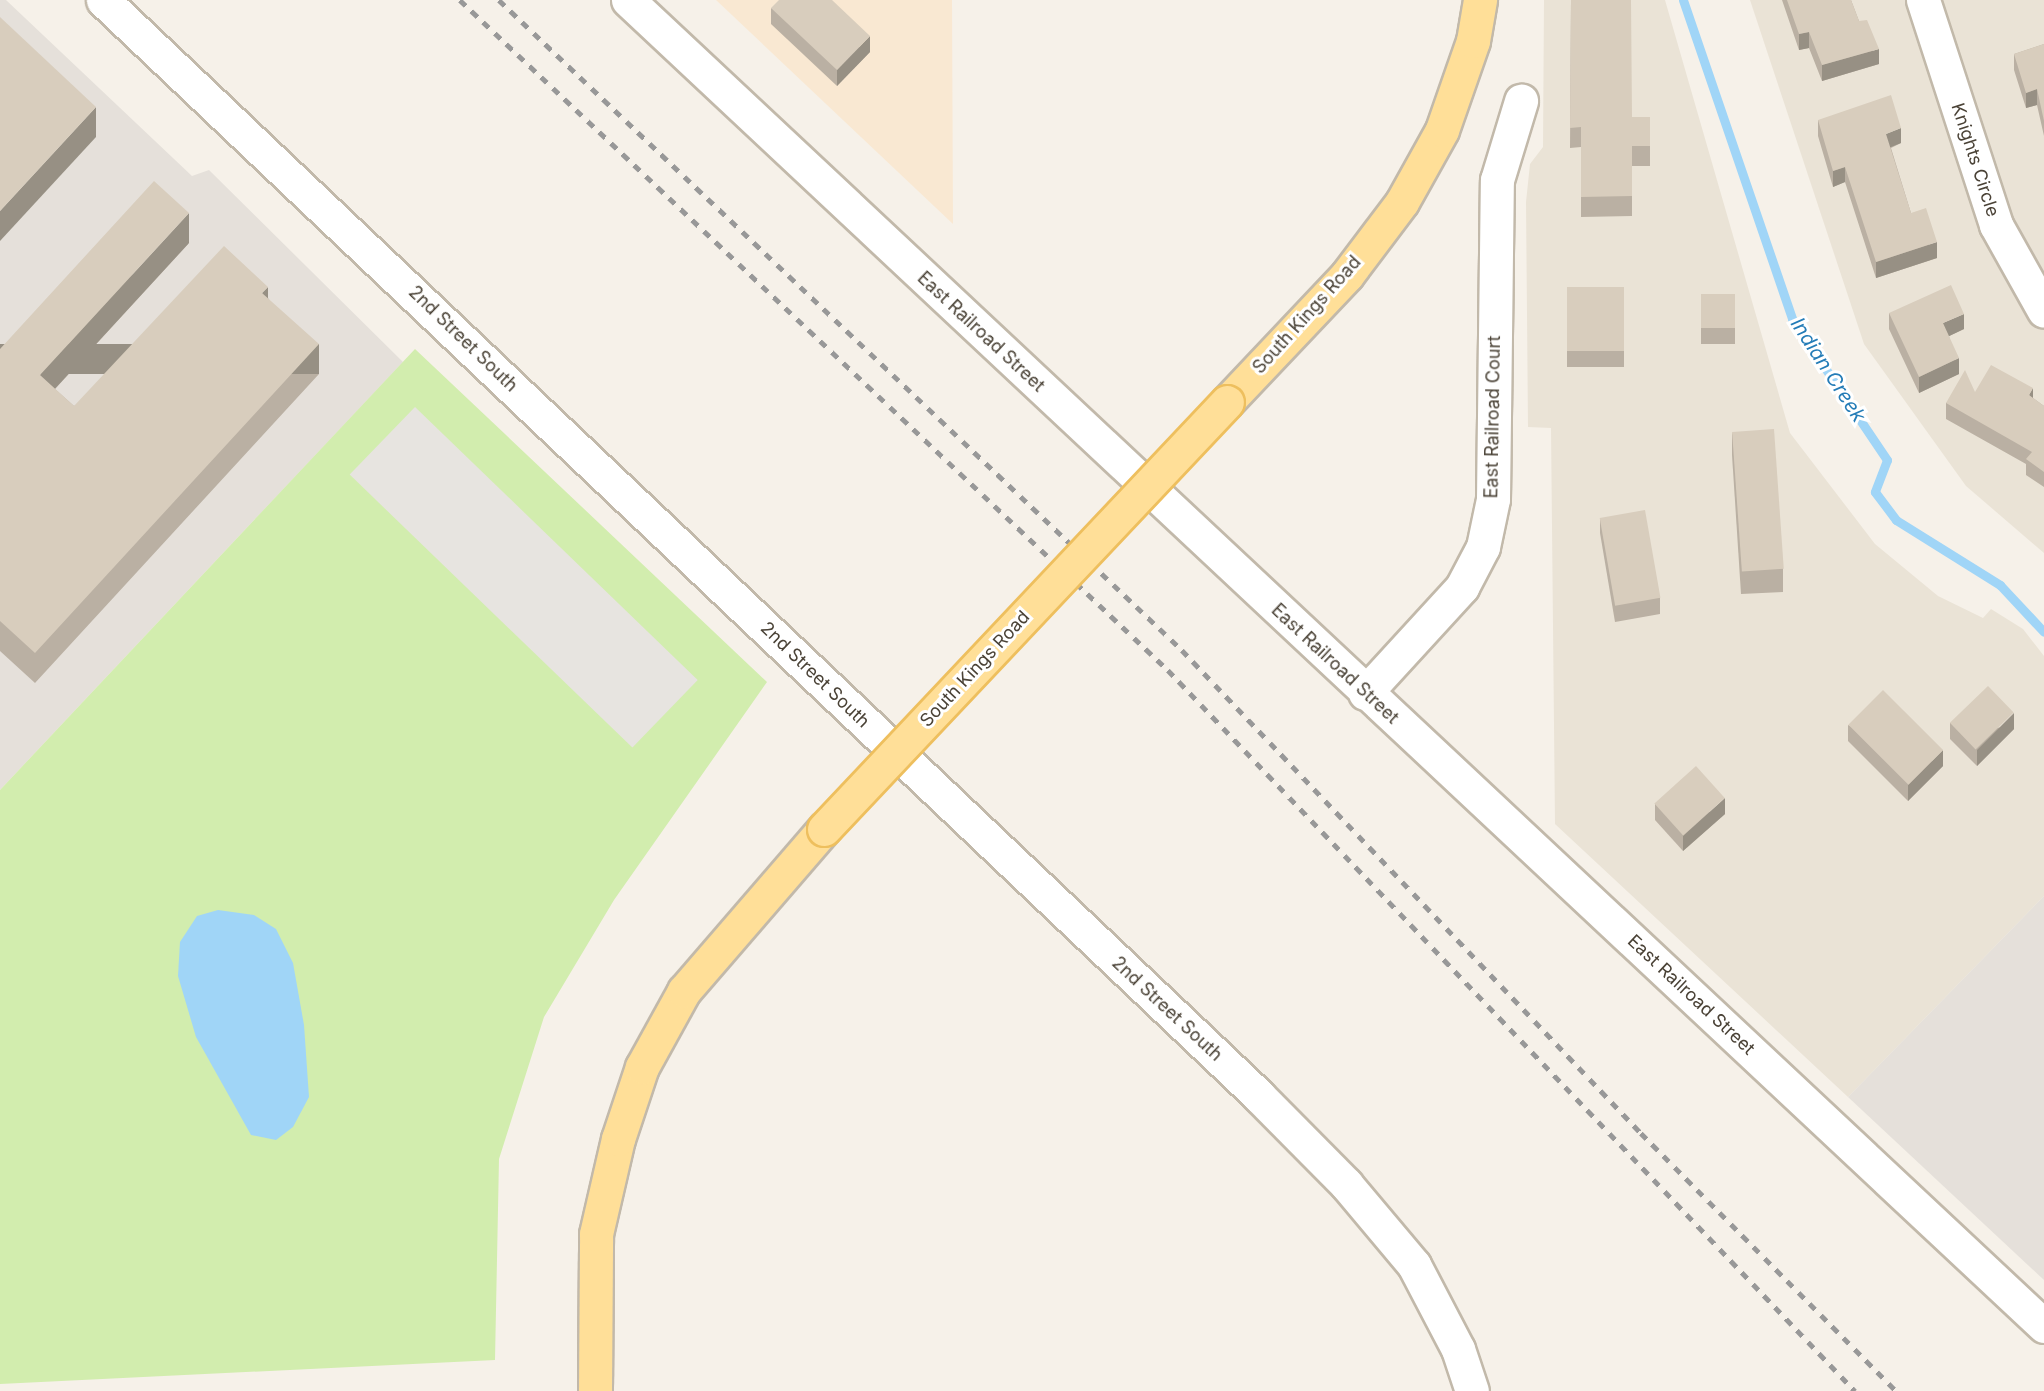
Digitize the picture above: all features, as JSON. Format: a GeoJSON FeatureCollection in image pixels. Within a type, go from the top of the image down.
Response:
{"type":"FeatureCollection","features":[{"type":"Feature","properties":{"kind":"main road","name":"South Kings Road"},"geometry":{"type":"LineString","coordinates":[[595,1391],[596,1234],[618,1139],[642,1066],[684,991],[824,829],[1347,275],[1402,202],[1442,130],[1473,41],[1480,0]]}},
{"type":"Feature","properties":{"kind":"street","name":"2nd Street South"},"geometry":{"type":"LineString","coordinates":[[103,0],[1259,1096],[1346,1184],[1414,1265],[1458,1349],[1472,1391]]}},
{"type":"Feature","properties":{"kind":"street","name":"East Railroad Street"},"geometry":{"type":"LineString","coordinates":[[628,0],[1365,693],[2044,1326]]}},
{"type":"Feature","properties":{"kind":"street","name":"Knights Circle"},"geometry":{"type":"LineString","coordinates":[[1923,0],[1996,225],[2044,311]]}},
{"type":"Feature","properties":{"kind":"street","name":"East Railroad Court"},"geometry":{"type":"LineString","coordinates":[[1365,693],[1462,587],[1484,547],[1493,499],[1497,180],[1521,101]]}},
{"type":"Feature","properties":{"kind":"shaded area"},"geometry":{"type":"Polygon","coordinates":[[[0,0],[6,0],[192,176],[209,170],[403,362],[0,790],[0,0]]]}},
{"type":"Feature","properties":{"kind":"shaded area"},"geometry":{"type":"Polygon","coordinates":[[[716,0],[952,0],[953,224],[716,0]]]}},
{"type":"Feature","properties":{"kind":"shaded area"},"geometry":{"type":"Polygon","coordinates":[[[1544,0],[1665,0],[1790,433],[1875,544],[1938,596],[1983,618],[1991,609],[2023,629],[2044,656],[2044,896],[1848,1097],[1555,824],[1551,428],[1528,427],[1526,202],[1530,164],[1543,147],[1544,0]]]}},
{"type":"Feature","properties":{"kind":"shaded area"},"geometry":{"type":"Polygon","coordinates":[[[1750,0],[2044,0],[2044,553],[1966,486],[1864,344],[1750,0]]]}},
{"type":"Feature","properties":{"kind":"shaded area"},"geometry":{"type":"Polygon","coordinates":[[[415,407],[698,680],[632,748],[350,475],[415,407]]]}},
{"type":"Feature","properties":{"kind":"shaded area"},"geometry":{"type":"Polygon","coordinates":[[[2044,896],[2044,1280],[1848,1097],[2044,896]]]}},
{"type":"Feature","properties":{"kind":"green space"},"geometry":{"type":"Polygon","coordinates":[[[415,349],[767,682],[614,900],[544,1017],[499,1159],[495,1360],[0,1384],[0,790],[415,349]]]}},
{"type":"Feature","properties":{"kind":"water"},"geometry":{"type":"Polygon","coordinates":[[[218,910],[254,915],[276,929],[293,963],[304,1025],[309,1097],[293,1127],[276,1140],[251,1135],[196,1037],[178,976],[180,942],[197,916],[218,910]]]}},
{"type":"Feature","properties":{"kind":"building"},"geometry":{"type":"Polygon","coordinates":[[[779,0],[832,0],[870,36],[837,70],[771,8],[779,0]]]}},
{"type":"Feature","properties":{"kind":"building"},"geometry":{"type":"Polygon","coordinates":[[[1571,0],[1631,0],[1632,117],[1650,117],[1650,146],[1632,146],[1632,196],[1581,197],[1581,127],[1570,128],[1571,0]]]}},
{"type":"Feature","properties":{"kind":"building"},"geometry":{"type":"Polygon","coordinates":[[[1787,0],[1851,0],[1859,21],[1867,20],[1879,49],[1822,65],[1809,32],[1799,34],[1787,0]]]}},
{"type":"Feature","properties":{"kind":"building"},"geometry":{"type":"Polygon","coordinates":[[[0,17],[96,107],[0,211],[0,17]]]}},
{"type":"Feature","properties":{"kind":"building"},"geometry":{"type":"Polygon","coordinates":[[[2044,44],[2044,121],[2037,89],[2026,93],[2014,54],[2044,44]]]}},
{"type":"Feature","properties":{"kind":"building"},"geometry":{"type":"Polygon","coordinates":[[[1891,95],[1901,128],[1886,134],[1911,213],[1926,208],[1937,242],[1876,262],[1845,167],[1833,171],[1818,120],[1891,95]]]}},
{"type":"Feature","properties":{"kind":"building"},"geometry":{"type":"Polygon","coordinates":[[[154,181],[189,213],[40,375],[74,406],[224,246],[268,287],[262,293],[319,344],[35,653],[0,621],[0,349],[154,181]]]}},
{"type":"Feature","properties":{"kind":"building"},"geometry":{"type":"Polygon","coordinates":[[[1951,285],[1964,314],[1943,323],[1959,358],[1919,377],[1889,313],[1951,285]]]}},
{"type":"Feature","properties":{"kind":"building"},"geometry":{"type":"Polygon","coordinates":[[[1567,287],[1624,287],[1624,351],[1567,351],[1567,287]]]}},
{"type":"Feature","properties":{"kind":"building"},"geometry":{"type":"Polygon","coordinates":[[[1701,294],[1735,294],[1735,328],[1701,328],[1701,294]]]}},
{"type":"Feature","properties":{"kind":"building"},"geometry":{"type":"Polygon","coordinates":[[[1991,365],[2033,388],[2029,395],[2044,406],[2044,472],[2026,459],[2032,452],[1946,403],[1965,370],[1975,392],[1991,365]]]}},
{"type":"Feature","properties":{"kind":"building"},"geometry":{"type":"Polygon","coordinates":[[[1774,429],[1784,569],[1742,572],[1732,432],[1774,429]]]}},
{"type":"Feature","properties":{"kind":"building"},"geometry":{"type":"Polygon","coordinates":[[[1645,510],[1660,598],[1615,606],[1600,518],[1645,510]]]}},
{"type":"Feature","properties":{"kind":"building"},"geometry":{"type":"Polygon","coordinates":[[[1988,686],[2014,713],[1976,749],[1950,723],[1988,686]]]}},
{"type":"Feature","properties":{"kind":"building"},"geometry":{"type":"Polygon","coordinates":[[[1883,690],[1943,750],[1908,785],[1848,725],[1883,690]]]}},
{"type":"Feature","properties":{"kind":"building"},"geometry":{"type":"Polygon","coordinates":[[[1696,766],[1725,798],[1683,835],[1654,803],[1696,766]]]}},
{"type":"Feature","properties":{"kind":"waterway","name":"Indian Creek"},"geometry":{"type":"LineString","coordinates":[[1683,0],[1792,319],[1887,460],[1875,492],[1896,520],[2000,585],[2044,632]]}},
{"type":"Feature","properties":{"kind":"railway"},"geometry":{"type":"LineString","coordinates":[[460,0],[1168,670],[1855,1391]]}},
{"type":"Feature","properties":{"kind":"railway"},"geometry":{"type":"LineString","coordinates":[[499,0],[1182,650],[1641,1133],[1896,1391]]}}]}
